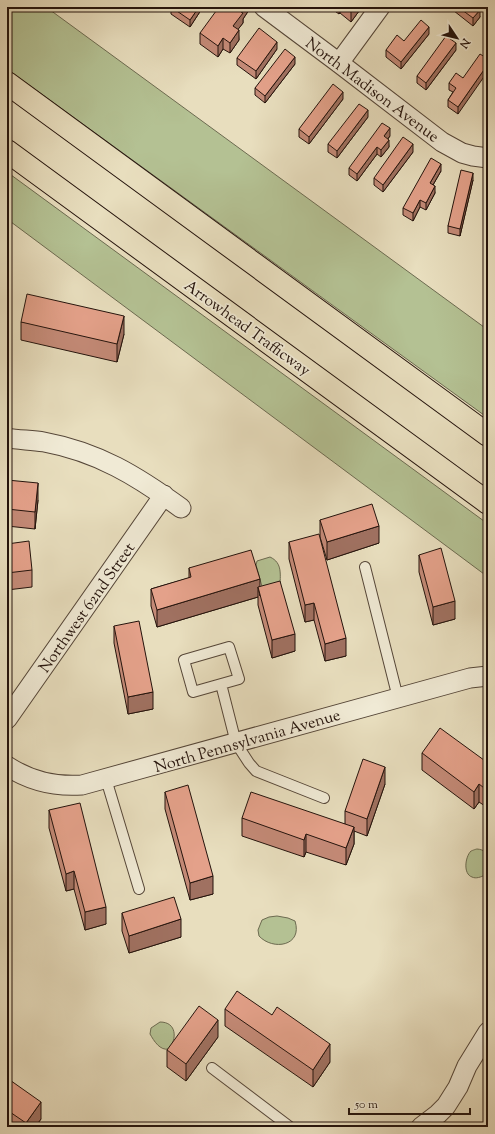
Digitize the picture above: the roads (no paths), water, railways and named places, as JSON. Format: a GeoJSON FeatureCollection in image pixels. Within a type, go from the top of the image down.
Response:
{"type":"FeatureCollection","features":[{"type":"Feature","properties":{"kind":"highway"},"geometry":{"type":"LineString","coordinates":[[7,83],[488,435]]}},
{"type":"Feature","properties":{"kind":"highway","name":"Arrowhead Trafficway"},"geometry":{"type":"LineString","coordinates":[[7,151],[488,503]]}},
{"type":"Feature","properties":{"kind":"street","name":"North Madison Avenue"},"geometry":{"type":"LineString","coordinates":[[264,7],[451,148],[473,156],[488,158]]}},
{"type":"Feature","properties":{"kind":"street"},"geometry":{"type":"LineString","coordinates":[[339,63],[380,7]]}},
{"type":"Feature","properties":{"kind":"street"},"geometry":{"type":"LineString","coordinates":[[7,438],[44,442],[98,458],[124,470],[148,484],[181,508]]}},
{"type":"Feature","properties":{"kind":"street","name":"Northwest 62nd Street"},"geometry":{"type":"LineString","coordinates":[[7,718],[164,496]]}},
{"type":"Feature","properties":{"kind":"street","name":"North Pennsylvania Avenue"},"geometry":{"type":"LineString","coordinates":[[7,766],[24,776],[47,783],[70,786],[82,785],[470,678],[488,676]]}},
{"type":"Feature","properties":{"kind":"street"},"geometry":{"type":"LineString","coordinates":[[421,1127],[446,1106],[458,1087],[467,1066],[488,1032]]}},
{"type":"Feature","properties":{"kind":"lane"},"geometry":{"type":"LineString","coordinates":[[365,567],[398,698]]}},
{"type":"Feature","properties":{"kind":"lane"},"geometry":{"type":"LineString","coordinates":[[229,646],[239,679],[221,684],[193,692],[184,660],[229,646]]}},
{"type":"Feature","properties":{"kind":"lane"},"geometry":{"type":"LineString","coordinates":[[221,684],[236,743],[256,771],[324,798]]}},
{"type":"Feature","properties":{"kind":"lane"},"geometry":{"type":"LineString","coordinates":[[106,779],[139,889]]}},
{"type":"Feature","properties":{"kind":"lane"},"geometry":{"type":"LineString","coordinates":[[212,1068],[290,1127]]}}]}
